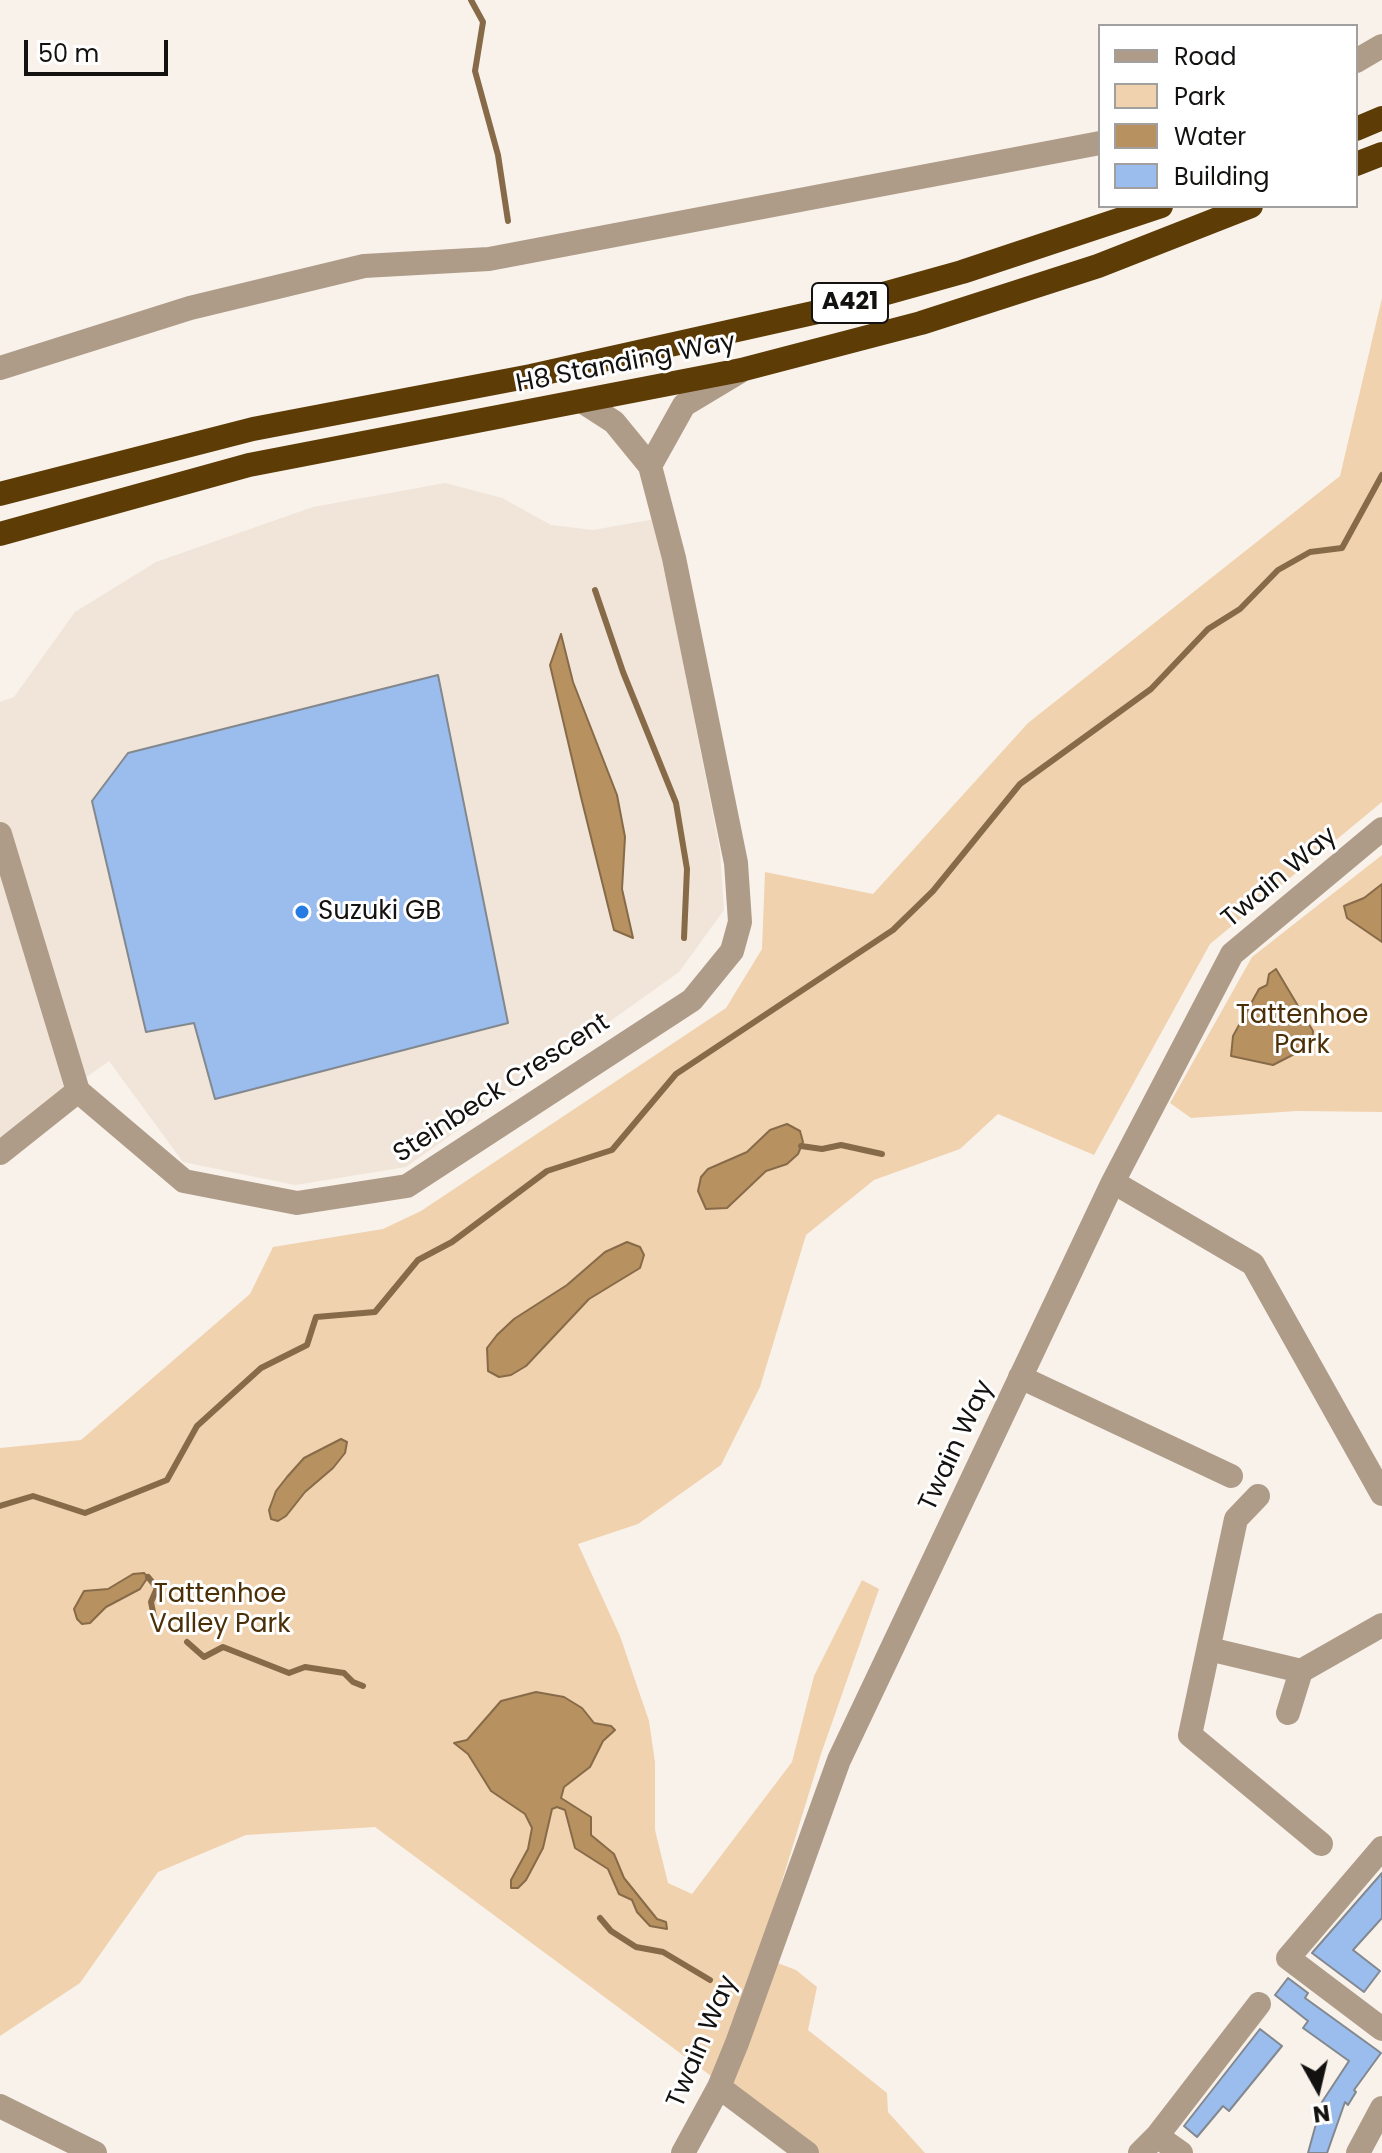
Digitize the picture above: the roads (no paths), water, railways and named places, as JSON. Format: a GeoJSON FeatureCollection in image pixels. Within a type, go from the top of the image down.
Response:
{"type":"FeatureCollection","features":[{"type":"Feature","properties":{"kind":"highway"},"geometry":{"type":"LineString","coordinates":[[1358,128],[1382,118]]}},
{"type":"Feature","properties":{"kind":"highway"},"geometry":{"type":"LineString","coordinates":[[1358,163],[1382,154]]}},
{"type":"Feature","properties":{"kind":"highway","name":"H8 Standing Way"},"geometry":{"type":"LineString","coordinates":[[0,494],[253,429],[531,376],[822,311],[962,272],[1155,208]]}},
{"type":"Feature","properties":{"kind":"highway","name":"H8 Standing Way"},"geometry":{"type":"LineString","coordinates":[[4,535],[249,465],[741,370],[921,323],[1098,266],[1246,208]]}},
{"type":"Feature","properties":{"kind":"street"},"geometry":{"type":"LineString","coordinates":[[1358,60],[1382,46]]}},
{"type":"Feature","properties":{"kind":"street"},"geometry":{"type":"LineString","coordinates":[[0,368],[190,308],[364,266],[489,259],[1098,143]]}},
{"type":"Feature","properties":{"kind":"street"},"geometry":{"type":"LineString","coordinates":[[650,466],[684,405],[741,370]]}},
{"type":"Feature","properties":{"kind":"street","name":"Steinbeck Crescent"},"geometry":{"type":"LineString","coordinates":[[78,1091],[184,1181],[297,1203],[407,1186],[692,1000],[732,951],[740,922],[736,863],[674,558],[650,466],[614,422],[583,402]]}},
{"type":"Feature","properties":{"kind":"street","name":"Twain Way"},"geometry":{"type":"LineString","coordinates":[[683,2153],[719,2087],[839,1760],[1113,1182],[1232,954],[1382,829]]}},
{"type":"Feature","properties":{"kind":"street"},"geometry":{"type":"LineString","coordinates":[[0,834],[78,1091],[0,1153]]}},
{"type":"Feature","properties":{"kind":"street"},"geometry":{"type":"LineString","coordinates":[[1113,1182],[1253,1264],[1382,1494]]}},
{"type":"Feature","properties":{"kind":"street"},"geometry":{"type":"LineString","coordinates":[[1020,1377],[1231,1476]]}},
{"type":"Feature","properties":{"kind":"street"},"geometry":{"type":"LineString","coordinates":[[1258,1496],[1236,1519],[1190,1735],[1321,1844]]}},
{"type":"Feature","properties":{"kind":"street"},"geometry":{"type":"LineString","coordinates":[[1209,1649],[1301,1671],[1382,1625]]}},
{"type":"Feature","properties":{"kind":"street"},"geometry":{"type":"LineString","coordinates":[[1288,1713],[1301,1671]]}},
{"type":"Feature","properties":{"kind":"street"},"geometry":{"type":"LineString","coordinates":[[1382,1848],[1288,1958],[1382,2029]]}},
{"type":"Feature","properties":{"kind":"street"},"geometry":{"type":"LineString","coordinates":[[1181,2153],[1149,2144],[1259,2004]]}},
{"type":"Feature","properties":{"kind":"street"},"geometry":{"type":"LineString","coordinates":[[719,2087],[807,2153]]}},
{"type":"Feature","properties":{"kind":"street"},"geometry":{"type":"LineString","coordinates":[[0,2106],[95,2153]]}},
{"type":"Feature","properties":{"kind":"street"},"geometry":{"type":"LineString","coordinates":[[1359,2153],[1382,2108]]}},
{"type":"Feature","properties":{"kind":"water"},"geometry":{"type":"Polygon","coordinates":[[[561,634],[573,682],[617,795],[625,837],[622,889],[633,938],[614,930],[581,797],[550,665],[561,634]]]}},
{"type":"Feature","properties":{"kind":"water"},"geometry":{"type":"Polygon","coordinates":[[[1382,884],[1382,942],[1347,918],[1344,906],[1364,898],[1382,884]]]}},
{"type":"Feature","properties":{"kind":"water"},"geometry":{"type":"Polygon","coordinates":[[[1276,969],[1313,1031],[1312,1045],[1273,1065],[1231,1056],[1233,1036],[1259,989],[1267,985],[1269,974],[1276,969]]]}},
{"type":"Feature","properties":{"kind":"water"},"geometry":{"type":"Polygon","coordinates":[[[787,1124],[800,1131],[803,1142],[798,1154],[787,1164],[766,1171],[727,1208],[706,1209],[698,1191],[701,1177],[708,1169],[747,1152],[770,1130],[787,1124]]]}},
{"type":"Feature","properties":{"kind":"water"},"geometry":{"type":"Polygon","coordinates":[[[627,1242],[640,1247],[644,1255],[640,1268],[589,1299],[526,1366],[511,1375],[499,1377],[488,1371],[487,1348],[514,1319],[567,1285],[605,1252],[627,1242]]]}},
{"type":"Feature","properties":{"kind":"water"},"geometry":{"type":"Polygon","coordinates":[[[341,1439],[347,1442],[345,1453],[333,1468],[305,1492],[286,1516],[278,1521],[271,1519],[269,1510],[276,1491],[287,1477],[304,1458],[341,1439]]]}},
{"type":"Feature","properties":{"kind":"water"},"geometry":{"type":"Polygon","coordinates":[[[144,1573],[148,1577],[140,1589],[106,1607],[90,1623],[82,1624],[77,1619],[74,1609],[84,1591],[108,1589],[133,1574],[144,1573]]]}},
{"type":"Feature","properties":{"kind":"water"},"geometry":{"type":"Polygon","coordinates":[[[536,1692],[564,1697],[582,1708],[594,1723],[611,1726],[615,1730],[603,1741],[590,1767],[564,1787],[561,1798],[591,1817],[591,1835],[614,1854],[624,1878],[657,1919],[666,1922],[667,1929],[650,1926],[637,1912],[632,1900],[619,1894],[608,1869],[575,1848],[565,1810],[557,1807],[552,1809],[543,1848],[526,1880],[518,1888],[511,1888],[511,1880],[528,1849],[532,1828],[525,1814],[491,1791],[468,1754],[454,1743],[467,1740],[501,1701],[536,1692]]]}},
{"type":"Feature","properties":{"kind":"waterway"},"geometry":{"type":"LineString","coordinates":[[471,0],[483,22],[475,71],[498,155],[508,221]]}},
{"type":"Feature","properties":{"kind":"waterway"},"geometry":{"type":"LineString","coordinates":[[0,1506],[33,1496],[85,1513],[167,1480],[197,1426],[261,1368],[307,1345],[316,1317],[375,1312],[418,1260],[452,1242],[547,1171],[612,1150],[676,1074],[893,930],[933,891],[1020,784],[1151,689],[1208,629],[1240,609],[1278,570],[1310,552],[1342,548],[1382,475]]}},
{"type":"Feature","properties":{"kind":"waterway"},"geometry":{"type":"LineString","coordinates":[[595,590],[623,672],[676,803],[687,869],[684,938]]}},
{"type":"Feature","properties":{"kind":"waterway"},"geometry":{"type":"LineString","coordinates":[[801,1146],[822,1149],[841,1145],[882,1154]]}},
{"type":"Feature","properties":{"kind":"waterway"},"geometry":{"type":"LineString","coordinates":[[148,1577],[157,1588],[151,1602],[157,1632]]}},
{"type":"Feature","properties":{"kind":"waterway"},"geometry":{"type":"LineString","coordinates":[[187,1642],[204,1657],[223,1647],[289,1673],[305,1667],[344,1673],[363,1686]]}},
{"type":"Feature","properties":{"kind":"waterway"},"geometry":{"type":"LineString","coordinates":[[600,1918],[611,1931],[636,1947],[663,1952],[710,1980]]}},
{"type":"Feature","properties":{"kind":"place","name":"Suzuki GB"},"geometry":{"type":"Point","coordinates":[302,912]}},
{"type":"Feature","properties":{"kind":"park label","name":"Tattenhoe Park"},"geometry":{"type":"Point","coordinates":[1302,1031]}},
{"type":"Feature","properties":{"kind":"park label","name":"Tattenhoe Valley Park"},"geometry":{"type":"Point","coordinates":[220,1610]}}]}
